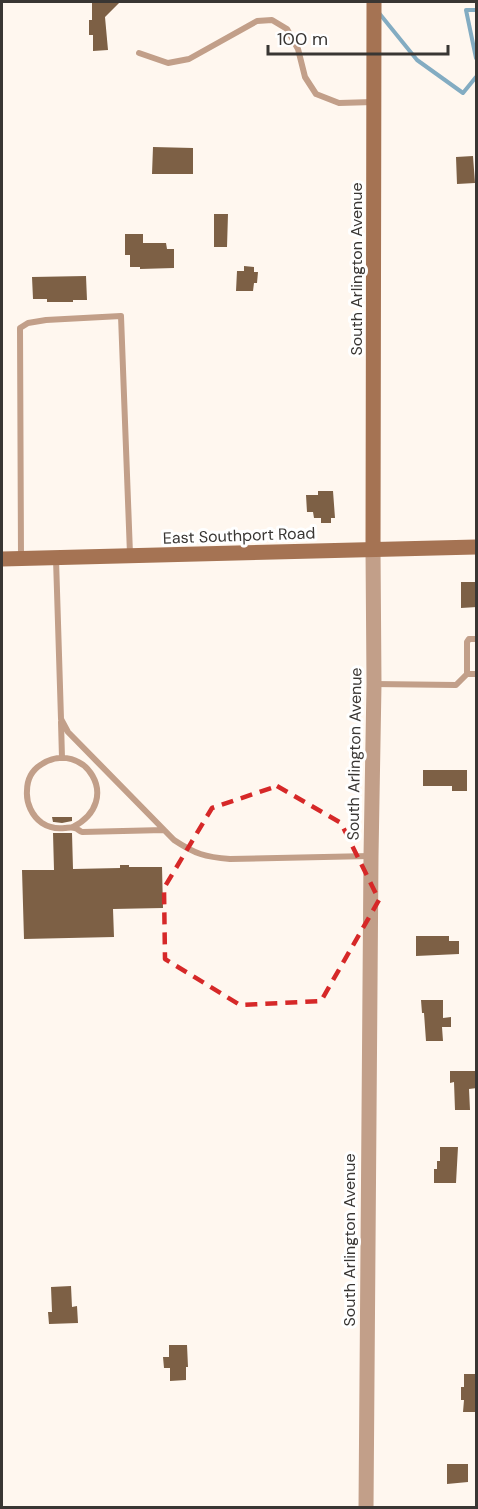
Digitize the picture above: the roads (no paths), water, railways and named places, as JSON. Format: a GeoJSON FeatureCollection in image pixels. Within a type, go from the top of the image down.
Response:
{"type":"FeatureCollection","features":[{"type":"Feature","properties":{"kind":"main road","name":"South Arlington Avenue"},"geometry":{"type":"LineString","coordinates":[[373,549],[374,2]]}},
{"type":"Feature","properties":{"kind":"main road","name":"East Southport Road"},"geometry":{"type":"LineString","coordinates":[[2,560],[477,547]]}},
{"type":"Feature","properties":{"kind":"street","name":"South Arlington Avenue"},"geometry":{"type":"LineString","coordinates":[[366,1508],[374,684],[373,549]]}},
{"type":"Feature","properties":{"kind":"lane"},"geometry":{"type":"LineString","coordinates":[[139,52],[168,63],[189,59],[256,21],[272,20],[286,29],[298,49],[305,77],[315,94],[339,103],[374,102]]}},
{"type":"Feature","properties":{"kind":"lane"},"geometry":{"type":"LineString","coordinates":[[21,559],[20,328],[28,323],[46,320],[121,316],[130,556]]}},
{"type":"Feature","properties":{"kind":"lane"},"geometry":{"type":"LineString","coordinates":[[56,558],[62,758]]}},
{"type":"Feature","properties":{"kind":"lane"},"geometry":{"type":"LineString","coordinates":[[374,684],[456,686],[467,674],[467,642],[470,639],[477,639]]}},
{"type":"Feature","properties":{"kind":"lane"},"geometry":{"type":"LineString","coordinates":[[467,674],[477,674]]}},
{"type":"Feature","properties":{"kind":"lane"},"geometry":{"type":"LineString","coordinates":[[61,718],[68,732],[174,840],[189,850],[207,857],[230,859],[371,856]]}},
{"type":"Feature","properties":{"kind":"lane"},"geometry":{"type":"LineString","coordinates":[[50,759],[73,759],[91,772],[96,782],[98,793],[96,804],[83,822],[73,827],[63,829],[42,823],[28,806],[27,784],[40,765],[50,759]]}},
{"type":"Feature","properties":{"kind":"lane"},"geometry":{"type":"LineString","coordinates":[[73,827],[82,832],[164,830]]}},
{"type":"Feature","properties":{"kind":"waterway"},"geometry":{"type":"LineString","coordinates":[[476,10],[466,10],[476,58]]}},
{"type":"Feature","properties":{"kind":"waterway"},"geometry":{"type":"LineString","coordinates":[[379,13],[417,60],[463,93],[476,77]]}}]}
